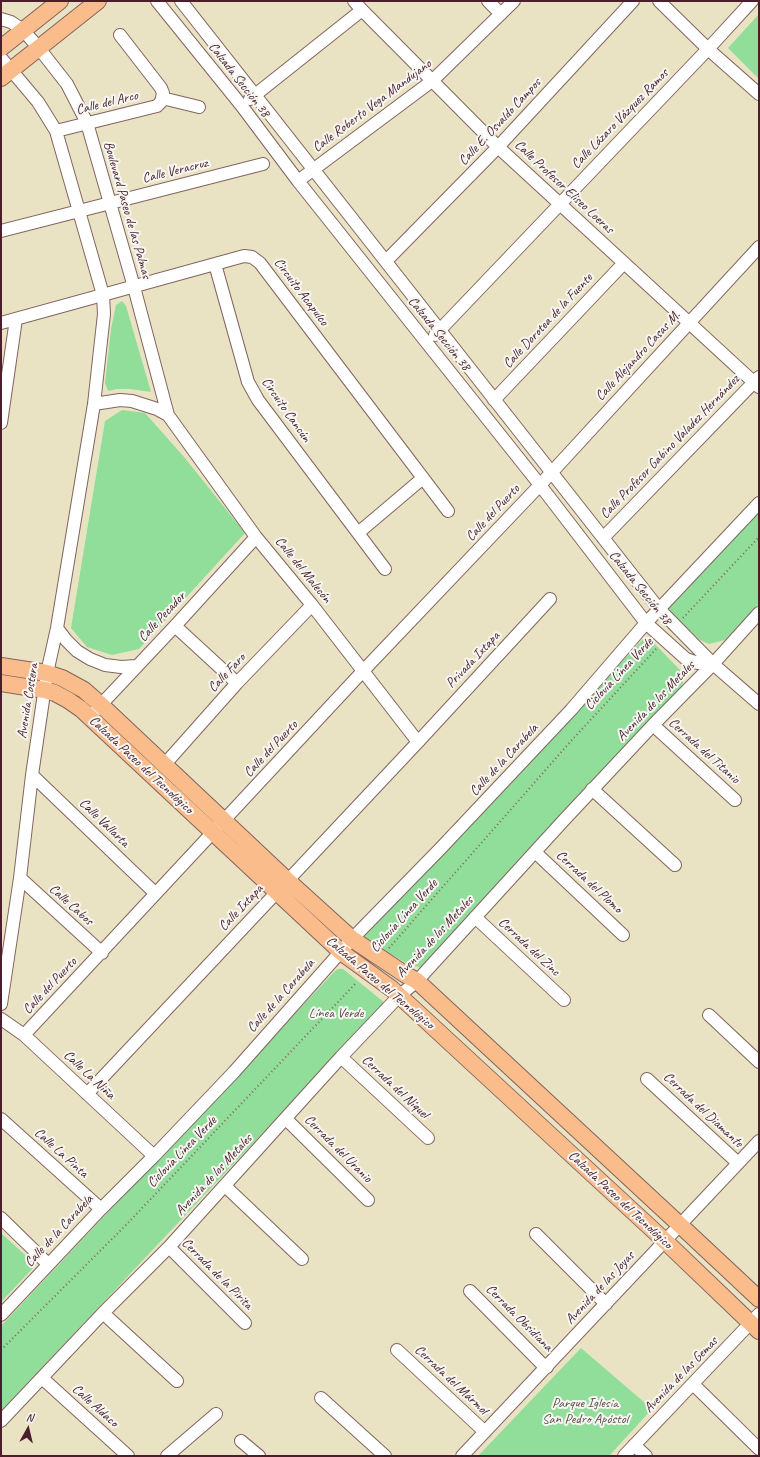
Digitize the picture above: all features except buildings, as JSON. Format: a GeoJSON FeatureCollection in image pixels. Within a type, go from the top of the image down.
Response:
{"type":"FeatureCollection","features":[{"type":"Feature","properties":{"kind":"main road"},"geometry":{"type":"LineString","coordinates":[[1,48],[12,24],[60,1]]}},
{"type":"Feature","properties":{"kind":"main road"},"geometry":{"type":"LineString","coordinates":[[6,74],[98,1]]}},
{"type":"Feature","properties":{"kind":"main road","name":"Calzada Paseo del Tecnológico"},"geometry":{"type":"LineString","coordinates":[[1,666],[47,673],[74,684],[101,704],[287,880],[352,939],[417,981],[759,1299]]}},
{"type":"Feature","properties":{"kind":"main road","name":"Calzada Paseo del Tecnológico"},"geometry":{"type":"LineString","coordinates":[[1,683],[55,693],[68,700],[89,716],[341,952],[399,996],[756,1323]]}},
{"type":"Feature","properties":{"kind":"main road"},"geometry":{"type":"LineString","coordinates":[[533,1120],[549,1103]]}},
{"type":"Feature","properties":{"kind":"street","name":"Calzada Sección 38"},"geometry":{"type":"LineString","coordinates":[[157,1],[540,485],[646,623],[686,659],[698,663],[713,664]]}},
{"type":"Feature","properties":{"kind":"street","name":"Calzada Sección 38"},"geometry":{"type":"LineString","coordinates":[[181,1],[659,609],[713,664],[759,704]]}},
{"type":"Feature","properties":{"kind":"street"},"geometry":{"type":"LineString","coordinates":[[488,1],[502,14]]}},
{"type":"Feature","properties":{"kind":"street","name":"Calle Roberto Vega Mandujano"},"geometry":{"type":"LineString","coordinates":[[298,181],[432,81],[514,1]]}},
{"type":"Feature","properties":{"kind":"street","name":"Calle E. Osvaldo Campos"},"geometry":{"type":"LineString","coordinates":[[386,261],[498,147],[633,1]]}},
{"type":"Feature","properties":{"kind":"street"},"geometry":{"type":"LineString","coordinates":[[659,1],[759,94]]}},
{"type":"Feature","properties":{"kind":"street","name":"Calle Lázaro Vázquez Ramos"},"geometry":{"type":"LineString","coordinates":[[426,342],[440,330],[752,1]]}},
{"type":"Feature","properties":{"kind":"street"},"geometry":{"type":"LineString","coordinates":[[240,105],[255,95],[358,6]]}},
{"type":"Feature","properties":{"kind":"street","name":"Calle Profesor Eliseo Loeras"},"geometry":{"type":"LineString","coordinates":[[358,6],[498,147],[690,323],[757,382]]}},
{"type":"Feature","properties":{"kind":"street","name":"Boulevard Paseo de las Palmas"},"geometry":{"type":"LineString","coordinates":[[1,10],[12,24],[38,48],[67,84],[87,123],[134,287],[168,415]]}},
{"type":"Feature","properties":{"kind":"street","name":"Calle del Arco"},"geometry":{"type":"LineString","coordinates":[[56,131],[157,106],[162,98],[161,88],[120,35]]}},
{"type":"Feature","properties":{"kind":"street"},"geometry":{"type":"LineString","coordinates":[[1,58],[6,74],[38,102],[56,131],[103,296],[104,314],[94,404],[120,400],[132,401],[151,406],[168,415]]}},
{"type":"Feature","properties":{"kind":"street"},"geometry":{"type":"LineString","coordinates":[[162,98],[199,107]]}},
{"type":"Feature","properties":{"kind":"street","name":"Calle Veracruz"},"geometry":{"type":"LineString","coordinates":[[1,231],[263,164]]}},
{"type":"Feature","properties":{"kind":"street","name":"Calle Alejandro Casas M."},"geometry":{"type":"LineString","coordinates":[[540,485],[759,247]]}},
{"type":"Feature","properties":{"kind":"street","name":"Circuito Acapulco"},"geometry":{"type":"LineString","coordinates":[[1,323],[244,256],[252,258],[260,263],[448,511]]}},
{"type":"Feature","properties":{"kind":"street","name":"Calle Dorotea de la Fuente"},"geometry":{"type":"LineString","coordinates":[[494,400],[624,263]]}},
{"type":"Feature","properties":{"kind":"street","name":"Circuito Cancún"},"geometry":{"type":"LineString","coordinates":[[215,264],[248,382],[258,400],[385,569]]}},
{"type":"Feature","properties":{"kind":"street"},"geometry":{"type":"LineString","coordinates":[[1,424],[16,319]]}},
{"type":"Feature","properties":{"kind":"street","name":"Calle Profesor Gabino Valadez Hernández"},"geometry":{"type":"LineString","coordinates":[[603,538],[757,382]]}},
{"type":"Feature","properties":{"kind":"street","name":"Avenida Costera"},"geometry":{"type":"LineString","coordinates":[[1,1004],[20,878],[32,775],[47,673],[57,628],[94,404]]}},
{"type":"Feature","properties":{"kind":"street","name":"Calle del Malecón"},"geometry":{"type":"LineString","coordinates":[[168,415],[256,537],[312,605],[418,742]]}},
{"type":"Feature","properties":{"kind":"street"},"geometry":{"type":"LineString","coordinates":[[358,533],[423,478]]}},
{"type":"Feature","properties":{"kind":"street","name":"Calle del Puerto"},"geometry":{"type":"LineString","coordinates":[[24,1034],[102,953],[155,893],[225,821],[363,671],[540,485]]}},
{"type":"Feature","properties":{"kind":"street","name":"Calle de la Carabela"},"geometry":{"type":"LineString","coordinates":[[1,1315],[48,1264],[234,1072],[352,939],[571,710],[646,623],[759,503]]}},
{"type":"Feature","properties":{"kind":"street","name":"Calle Pecador"},"geometry":{"type":"LineString","coordinates":[[89,716],[175,626],[256,537]]}},
{"type":"Feature","properties":{"kind":"street","name":"Privada Ixtapa"},"geometry":{"type":"LineString","coordinates":[[418,742],[550,599]]}},
{"type":"Feature","properties":{"kind":"street","name":"Calle Faro"},"geometry":{"type":"LineString","coordinates":[[165,764],[237,683],[312,605]]}},
{"type":"Feature","properties":{"kind":"street","name":"Avenida de los Metales"},"geometry":{"type":"LineString","coordinates":[[1,1421],[103,1313],[169,1247],[341,1057],[399,996],[417,981],[592,789],[713,664],[759,614]]}},
{"type":"Feature","properties":{"kind":"street"},"geometry":{"type":"LineString","coordinates":[[175,626],[237,683]]}},
{"type":"Feature","properties":{"kind":"street"},"geometry":{"type":"LineString","coordinates":[[57,628],[71,646],[90,659],[105,665],[121,667],[136,666]]}},
{"type":"Feature","properties":{"kind":"street","name":"Cerrada del Titanio"},"geometry":{"type":"LineString","coordinates":[[653,725],[735,800]]}},
{"type":"Feature","properties":{"kind":"street","name":"Calle Ixtapa"},"geometry":{"type":"LineString","coordinates":[[87,1094],[418,742]]}},
{"type":"Feature","properties":{"kind":"street","name":"Calle Vallarta"},"geometry":{"type":"LineString","coordinates":[[32,775],[155,893]]}},
{"type":"Feature","properties":{"kind":"street"},"geometry":{"type":"LineString","coordinates":[[592,789],[675,865]]}},
{"type":"Feature","properties":{"kind":"street","name":"Cerrada del Plomo"},"geometry":{"type":"LineString","coordinates":[[535,852],[623,935]]}},
{"type":"Feature","properties":{"kind":"street","name":"Calle Cabos"},"geometry":{"type":"LineString","coordinates":[[20,878],[102,953]]}},
{"type":"Feature","properties":{"kind":"street","name":"Cerrada del Zinc"},"geometry":{"type":"LineString","coordinates":[[474,917],[564,1000]]}},
{"type":"Feature","properties":{"kind":"street"},"geometry":{"type":"LineString","coordinates":[[709,1015],[759,1062]]}},
{"type":"Feature","properties":{"kind":"street","name":"Calle La Niña"},"geometry":{"type":"LineString","coordinates":[[1,1019],[24,1034],[154,1156]]}},
{"type":"Feature","properties":{"kind":"street","name":"Cerrada del Níquel"},"geometry":{"type":"LineString","coordinates":[[341,1057],[428,1138]]}},
{"type":"Feature","properties":{"kind":"street","name":"Cerrada del Diamante"},"geometry":{"type":"LineString","coordinates":[[647,1080],[738,1164]]}},
{"type":"Feature","properties":{"kind":"street","name":"Calle La Pinta"},"geometry":{"type":"LineString","coordinates":[[1,1119],[101,1209]]}},
{"type":"Feature","properties":{"kind":"street","name":"Cerrada del Uranio"},"geometry":{"type":"LineString","coordinates":[[286,1119],[368,1200]]}},
{"type":"Feature","properties":{"kind":"street","name":"Avenida de las Joyas"},"geometry":{"type":"LineString","coordinates":[[462,1456],[759,1141]]}},
{"type":"Feature","properties":{"kind":"street"},"geometry":{"type":"LineString","coordinates":[[225,1186],[302,1259]]}},
{"type":"Feature","properties":{"kind":"street"},"geometry":{"type":"LineString","coordinates":[[1,1218],[48,1264]]}},
{"type":"Feature","properties":{"kind":"street"},"geometry":{"type":"LineString","coordinates":[[536,1234],[606,1304]]}},
{"type":"Feature","properties":{"kind":"street","name":"Cerrada de la Pirita"},"geometry":{"type":"LineString","coordinates":[[169,1247],[245,1323]]}},
{"type":"Feature","properties":{"kind":"street","name":"Cerrada Obsidiana"},"geometry":{"type":"LineString","coordinates":[[470,1291],[541,1363],[547,1367]]}},
{"type":"Feature","properties":{"kind":"street"},"geometry":{"type":"LineString","coordinates":[[103,1313],[177,1381]]}},
{"type":"Feature","properties":{"kind":"street","name":"Avenida de las Gemas"},"geometry":{"type":"LineString","coordinates":[[624,1456],[693,1384],[756,1323]]}},
{"type":"Feature","properties":{"kind":"street","name":"Cerrada del Mármol"},"geometry":{"type":"LineString","coordinates":[[397,1350],[486,1432]]}},
{"type":"Feature","properties":{"kind":"street","name":"Calle Aldaco"},"geometry":{"type":"LineString","coordinates":[[42,1378],[128,1456]]}},
{"type":"Feature","properties":{"kind":"street"},"geometry":{"type":"LineString","coordinates":[[693,1384],[759,1449]]}},
{"type":"Feature","properties":{"kind":"street"},"geometry":{"type":"LineString","coordinates":[[321,1398],[385,1456]]}},
{"type":"Feature","properties":{"kind":"street"},"geometry":{"type":"LineString","coordinates":[[167,1456],[216,1414]]}},
{"type":"Feature","properties":{"kind":"street"},"geometry":{"type":"LineString","coordinates":[[241,1441],[259,1456]]}},
{"type":"Feature","properties":{"kind":"street"},"geometry":{"type":"LineString","coordinates":[[634,1445],[646,1456]]}},
{"type":"Feature","properties":{"kind":"path"},"geometry":{"type":"LineString","coordinates":[[676,626],[759,537]]}},
{"type":"Feature","properties":{"kind":"path","name":"Ciclovía Línea Verde"},"geometry":{"type":"LineString","coordinates":[[380,958],[571,741],[664,640]]}},
{"type":"Feature","properties":{"kind":"path","name":"Ciclovía Línea Verde"},"geometry":{"type":"LineString","coordinates":[[1,1350],[125,1226],[367,971]]}},
{"type":"Feature","properties":{"kind":"green space"},"geometry":{"type":"Polygon","coordinates":[[[759,14],[759,79],[728,48],[759,14]]]}},
{"type":"Feature","properties":{"kind":"green space"},"geometry":{"type":"Polygon","coordinates":[[[122,301],[126,306],[151,392],[130,389],[108,391],[105,383],[111,329],[116,305],[122,301]]]}},
{"type":"Feature","properties":{"kind":"green space"},"geometry":{"type":"Polygon","coordinates":[[[122,410],[145,413],[184,457],[245,533],[139,649],[112,655],[87,647],[71,628],[105,421],[122,410]]]}},
{"type":"Feature","properties":{"kind":"green space"},"geometry":{"type":"Polygon","coordinates":[[[759,509],[759,604],[725,640],[709,644],[700,640],[665,608],[759,509]]]}},
{"type":"Feature","properties":{"kind":"green space"},"geometry":{"type":"Polygon","coordinates":[[[644,638],[650,639],[680,670],[683,683],[680,689],[421,968],[406,963],[363,938],[644,638]]]}},
{"type":"Feature","properties":{"kind":"green space","name":"Línea Verde"},"geometry":{"type":"Polygon","coordinates":[[[338,969],[343,969],[385,1003],[1,1411],[1,1326],[338,969]]]}},
{"type":"Feature","properties":{"kind":"green space"},"geometry":{"type":"Polygon","coordinates":[[[1,1233],[36,1265],[1,1302],[1,1233]]]}},
{"type":"Feature","properties":{"kind":"green space","name":"Parque Iglesia San Pedro Apóstol"},"geometry":{"type":"Polygon","coordinates":[[[581,1348],[652,1409],[609,1456],[478,1456],[581,1348]]]}}]}
